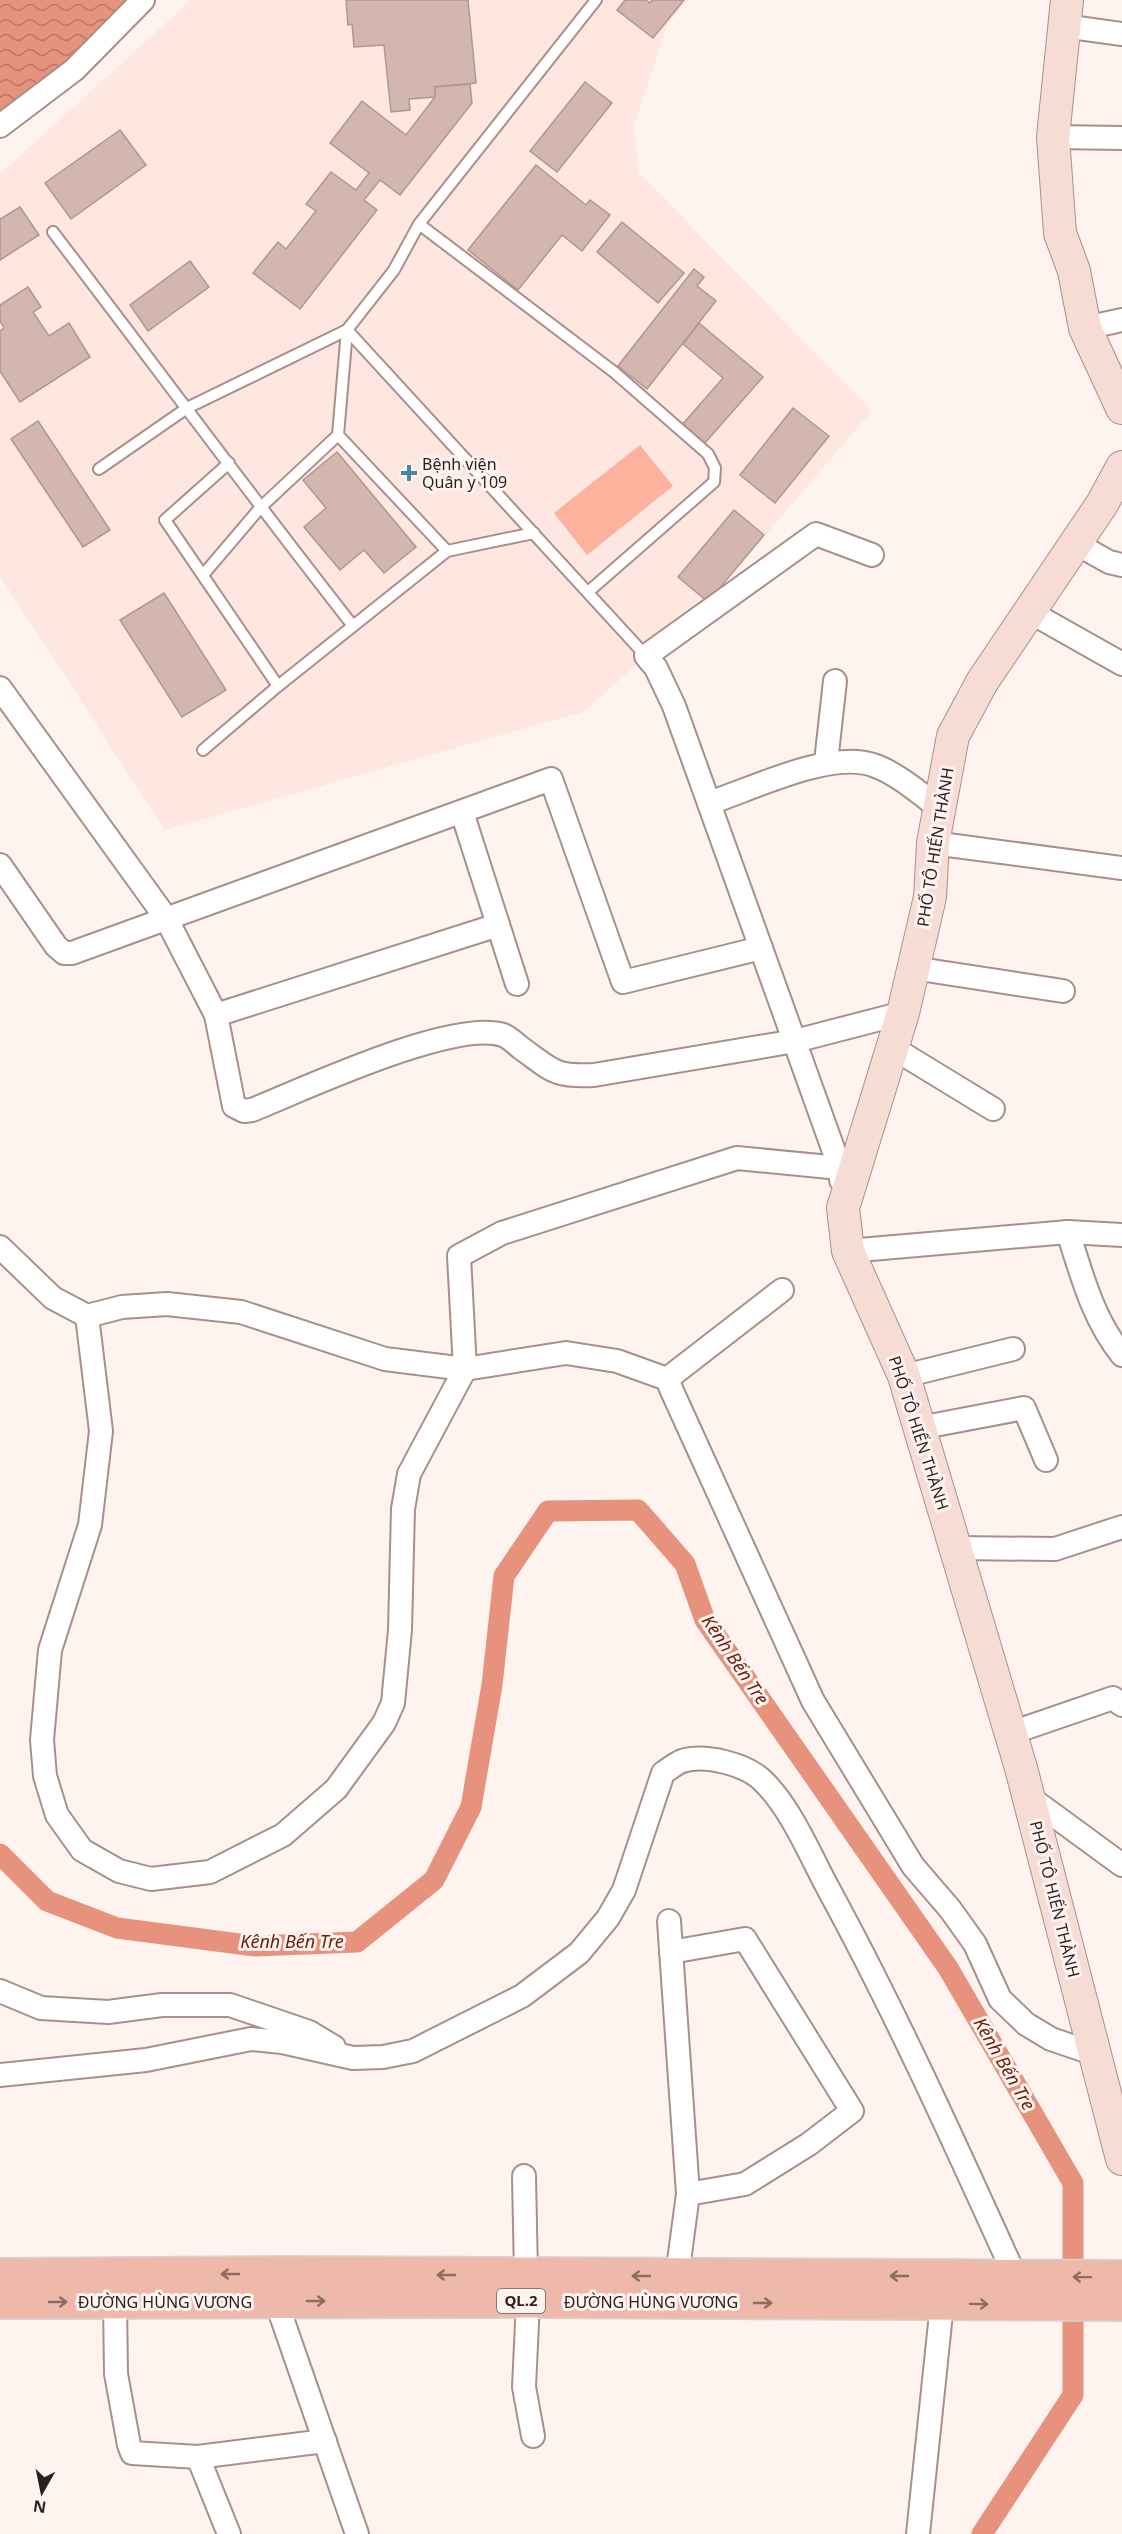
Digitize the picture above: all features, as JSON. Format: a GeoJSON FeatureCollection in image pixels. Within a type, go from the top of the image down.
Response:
{"type":"FeatureCollection","features":[{"type":"Feature","properties":{"kind":"main road","name":"ĐƯỜNG HÙNG VƯƠNG"},"geometry":{"type":"LineString","coordinates":[[0,2275],[278,2287],[527,2288],[942,2304],[1033,2286],[1122,2277]]}},
{"type":"Feature","properties":{"kind":"main road","name":"ĐƯỜNG HÙNG VƯƠNG"},"geometry":{"type":"LineString","coordinates":[[527,2288],[677,2276],[1033,2286],[1122,2304]]}},
{"type":"Feature","properties":{"kind":"main road","name":"ĐƯỜNG HÙNG VƯƠNG"},"geometry":{"type":"LineString","coordinates":[[0,2302],[115,2302],[278,2287]]}},
{"type":"Feature","properties":{"kind":"street"},"geometry":{"type":"LineString","coordinates":[[0,126],[75,70],[143,0]]}},
{"type":"Feature","properties":{"kind":"street"},"geometry":{"type":"LineString","coordinates":[[1122,34],[1066,13],[1053,137],[1060,233],[1074,271],[1085,328],[1122,408]]}},
{"type":"Feature","properties":{"kind":"street"},"geometry":{"type":"LineString","coordinates":[[1053,137],[1122,138]]}},
{"type":"Feature","properties":{"kind":"street"},"geometry":{"type":"LineString","coordinates":[[1085,328],[1122,320]]}},
{"type":"Feature","properties":{"kind":"street","name":"PHỐ TÔ HIẾN THÀNH"},"geometry":{"type":"LineString","coordinates":[[1121,470],[982,682],[953,736],[933,843],[930,897],[903,1013],[843,1208],[848,1251],[904,1376],[1011,1732],[1122,2159]]}},
{"type":"Feature","properties":{"kind":"street"},"geometry":{"type":"LineString","coordinates":[[843,1208],[840,1168],[795,1041],[674,705],[656,668],[646,656],[816,534],[872,555]]}},
{"type":"Feature","properties":{"kind":"street"},"geometry":{"type":"LineString","coordinates":[[1075,543],[1108,562],[1122,566]]}},
{"type":"Feature","properties":{"kind":"street"},"geometry":{"type":"LineString","coordinates":[[1029,612],[1122,664]]}},
{"type":"Feature","properties":{"kind":"street"},"geometry":{"type":"LineString","coordinates":[[826,762],[835,681]]}},
{"type":"Feature","properties":{"kind":"street"},"geometry":{"type":"LineString","coordinates":[[0,688],[166,918],[216,1015],[234,1106],[244,1111],[252,1110],[404,1049],[474,1032],[504,1035],[555,1073],[594,1076],[795,1041],[903,1013]]}},
{"type":"Feature","properties":{"kind":"street"},"geometry":{"type":"LineString","coordinates":[[709,803],[826,762],[862,762],[876,765],[916,790],[939,808]]}},
{"type":"Feature","properties":{"kind":"street"},"geometry":{"type":"LineString","coordinates":[[0,865],[56,946],[64,952],[72,953],[551,779],[623,982],[761,948]]}},
{"type":"Feature","properties":{"kind":"street"},"geometry":{"type":"LineString","coordinates":[[462,812],[517,984]]}},
{"type":"Feature","properties":{"kind":"street"},"geometry":{"type":"LineString","coordinates":[[933,843],[1122,868]]}},
{"type":"Feature","properties":{"kind":"street"},"geometry":{"type":"LineString","coordinates":[[216,1015],[498,925]]}},
{"type":"Feature","properties":{"kind":"street"},"geometry":{"type":"LineString","coordinates":[[913,968],[1063,991]]}},
{"type":"Feature","properties":{"kind":"street"},"geometry":{"type":"LineString","coordinates":[[892,1048],[993,1109]]}},
{"type":"Feature","properties":{"kind":"street"},"geometry":{"type":"LineString","coordinates":[[87,1316],[101,1431],[90,1525],[50,1650],[42,1740],[45,1776],[57,1815],[82,1850],[119,1871],[151,1878],[210,1872],[283,1835],[336,1789],[384,1723],[393,1703],[400,1630],[403,1509],[409,1474],[465,1369],[459,1256],[502,1233],[737,1158],[840,1168]]}},
{"type":"Feature","properties":{"kind":"street"},"geometry":{"type":"LineString","coordinates":[[848,1251],[1068,1232],[1122,1235]]}},
{"type":"Feature","properties":{"kind":"street"},"geometry":{"type":"LineString","coordinates":[[1068,1232],[1091,1305],[1110,1341],[1122,1355]]}},
{"type":"Feature","properties":{"kind":"street"},"geometry":{"type":"LineString","coordinates":[[0,1247],[53,1298],[87,1316],[122,1307],[167,1304],[241,1312],[385,1359],[465,1369],[566,1353],[617,1361],[667,1378],[813,1701],[913,1866],[950,1909],[975,1944],[1000,1999],[1034,2029],[1051,2038],[1095,2054]]}},
{"type":"Feature","properties":{"kind":"street"},"geometry":{"type":"LineString","coordinates":[[667,1378],[782,1290]]}},
{"type":"Feature","properties":{"kind":"street"},"geometry":{"type":"LineString","coordinates":[[904,1376],[1012,1349]]}},
{"type":"Feature","properties":{"kind":"street"},"geometry":{"type":"LineString","coordinates":[[920,1428],[1024,1408],[1046,1460]]}},
{"type":"Feature","properties":{"kind":"street"},"geometry":{"type":"LineString","coordinates":[[956,1548],[1055,1549],[1122,1527]]}},
{"type":"Feature","properties":{"kind":"street"},"geometry":{"type":"LineString","coordinates":[[1011,1732],[1113,1698],[1122,1706]]}},
{"type":"Feature","properties":{"kind":"street"},"geometry":{"type":"LineString","coordinates":[[0,2075],[146,2060],[251,2039],[282,2042],[353,2058],[383,2057],[413,2050],[522,1996],[579,1953],[608,1918],[624,1890],[663,1773],[679,1762],[695,1758],[719,1760],[762,1779],[784,1807],[845,1920],[1033,2286]]}},
{"type":"Feature","properties":{"kind":"street"},"geometry":{"type":"LineString","coordinates":[[1029,1797],[1122,1865]]}},
{"type":"Feature","properties":{"kind":"street"},"geometry":{"type":"LineString","coordinates":[[669,1921],[688,2194],[677,2276]]}},
{"type":"Feature","properties":{"kind":"street"},"geometry":{"type":"LineString","coordinates":[[671,1952],[745,1939],[852,2111],[809,2144],[745,2184],[688,2194]]}},
{"type":"Feature","properties":{"kind":"street"},"geometry":{"type":"LineString","coordinates":[[0,1991],[41,2008],[86,2011],[108,2012],[162,2005],[230,2005],[309,2032],[353,2058]]}},
{"type":"Feature","properties":{"kind":"street"},"geometry":{"type":"LineString","coordinates":[[524,2176],[527,2288],[524,2387],[533,2436]]}},
{"type":"Feature","properties":{"kind":"street"},"geometry":{"type":"LineString","coordinates":[[278,2287],[325,2441],[357,2534]]}},
{"type":"Feature","properties":{"kind":"street"},"geometry":{"type":"LineString","coordinates":[[115,2302],[116,2374],[132,2452],[198,2457],[325,2441]]}},
{"type":"Feature","properties":{"kind":"street"},"geometry":{"type":"LineString","coordinates":[[918,2534],[942,2304]]}},
{"type":"Feature","properties":{"kind":"street"},"geometry":{"type":"LineString","coordinates":[[198,2457],[229,2534]]}},
{"type":"Feature","properties":{"kind":"lane"},"geometry":{"type":"LineString","coordinates":[[99,469],[188,408],[347,330],[394,270],[419,224],[596,0]]}},
{"type":"Feature","properties":{"kind":"lane"},"geometry":{"type":"LineString","coordinates":[[419,224],[614,372],[708,454],[715,468],[714,482],[588,592]]}},
{"type":"Feature","properties":{"kind":"lane"},"geometry":{"type":"LineString","coordinates":[[53,232],[188,408],[260,508],[353,626]]}},
{"type":"Feature","properties":{"kind":"lane"},"geometry":{"type":"LineString","coordinates":[[202,575],[260,508],[338,435],[347,330]]}},
{"type":"Feature","properties":{"kind":"lane"},"geometry":{"type":"LineString","coordinates":[[347,330],[646,656]]}},
{"type":"Feature","properties":{"kind":"lane"},"geometry":{"type":"LineString","coordinates":[[338,435],[447,551]]}},
{"type":"Feature","properties":{"kind":"lane"},"geometry":{"type":"LineString","coordinates":[[229,463],[165,520],[279,686]]}},
{"type":"Feature","properties":{"kind":"lane"},"geometry":{"type":"LineString","coordinates":[[203,750],[447,551],[534,533]]}},
{"type":"Feature","properties":{"kind":"shaded area","name":"Bệnh viện Quân y 109"},"geometry":{"type":"Polygon","coordinates":[[[191,0],[688,0],[668,24],[634,125],[639,173],[872,411],[708,602],[583,712],[165,830],[0,576],[0,174],[191,0]]]}},
{"type":"Feature","properties":{"kind":"shaded area"},"geometry":{"type":"Polygon","coordinates":[[[640,445],[673,486],[587,555],[554,513],[640,445]]]}},
{"type":"Feature","properties":{"kind":"water"},"geometry":{"type":"Polygon","coordinates":[[[0,0],[127,0],[66,62],[0,114],[0,0]]]}},
{"type":"Feature","properties":{"kind":"building"},"geometry":{"type":"Polygon","coordinates":[[[346,0],[468,0],[476,83],[435,87],[435,97],[409,99],[410,110],[391,112],[384,45],[354,47],[352,24],[348,25],[346,0]]]}},
{"type":"Feature","properties":{"kind":"building"},"geometry":{"type":"Polygon","coordinates":[[[625,0],[646,0],[650,3],[652,0],[684,0],[653,38],[617,10],[625,0]]]}},
{"type":"Feature","properties":{"kind":"building"},"geometry":{"type":"Polygon","coordinates":[[[585,82],[612,103],[557,172],[530,151],[585,82]]]}},
{"type":"Feature","properties":{"kind":"building"},"geometry":{"type":"Polygon","coordinates":[[[470,84],[472,103],[400,195],[380,180],[364,200],[377,210],[300,309],[253,273],[278,242],[286,249],[316,211],[306,204],[331,172],[356,190],[369,173],[330,143],[362,101],[406,135],[435,97],[435,87],[470,84]]]}},
{"type":"Feature","properties":{"kind":"building"},"geometry":{"type":"Polygon","coordinates":[[[120,130],[146,165],[71,219],[45,183],[120,130]]]}},
{"type":"Feature","properties":{"kind":"building"},"geometry":{"type":"Polygon","coordinates":[[[536,165],[586,205],[590,200],[610,215],[582,251],[562,235],[518,290],[468,250],[536,165]]]}},
{"type":"Feature","properties":{"kind":"building"},"geometry":{"type":"Polygon","coordinates":[[[20,207],[39,235],[0,260],[0,219],[20,207]]]}},
{"type":"Feature","properties":{"kind":"building"},"geometry":{"type":"Polygon","coordinates":[[[622,222],[684,273],[658,303],[597,252],[622,222]]]}},
{"type":"Feature","properties":{"kind":"building"},"geometry":{"type":"Polygon","coordinates":[[[190,261],[209,287],[148,331],[130,305],[190,261]]]}},
{"type":"Feature","properties":{"kind":"building"},"geometry":{"type":"Polygon","coordinates":[[[694,269],[704,277],[697,286],[716,301],[647,389],[618,366],[694,269]]]}},
{"type":"Feature","properties":{"kind":"building"},"geometry":{"type":"Polygon","coordinates":[[[28,287],[41,307],[33,312],[49,336],[69,323],[90,357],[20,402],[0,371],[0,331],[4,328],[0,321],[0,305],[28,287]]]}},
{"type":"Feature","properties":{"kind":"building"},"geometry":{"type":"Polygon","coordinates":[[[699,323],[763,377],[704,444],[682,425],[723,378],[683,344],[699,323]]]}},
{"type":"Feature","properties":{"kind":"building"},"geometry":{"type":"Polygon","coordinates":[[[793,408],[829,436],[775,503],[740,475],[793,408]]]}},
{"type":"Feature","properties":{"kind":"building"},"geometry":{"type":"Polygon","coordinates":[[[38,421],[110,530],[83,547],[11,439],[38,421]]]}},
{"type":"Feature","properties":{"kind":"building"},"geometry":{"type":"Polygon","coordinates":[[[337,452],[416,547],[384,573],[364,550],[340,570],[304,527],[326,508],[303,480],[337,452]]]}},
{"type":"Feature","properties":{"kind":"building"},"geometry":{"type":"Polygon","coordinates":[[[734,510],[764,535],[708,602],[678,577],[734,510]]]}},
{"type":"Feature","properties":{"kind":"building"},"geometry":{"type":"Polygon","coordinates":[[[164,593],[226,690],[182,717],[120,620],[164,593]]]}},
{"type":"Feature","properties":{"kind":"waterway","name":"Kênh Bến Tre"},"geometry":{"type":"LineString","coordinates":[[0,1854],[47,1901],[117,1928],[255,1946],[357,1942],[434,1880],[471,1807],[492,1685],[504,1576],[548,1511],[638,1510],[685,1564],[705,1620],[948,1968],[1073,2183],[1073,2395],[982,2534]]}},
{"type":"Feature","properties":{"kind":"place","name":"Bệnh viện Quân y 109"},"geometry":{"type":"Point","coordinates":[409,473]}}]}
